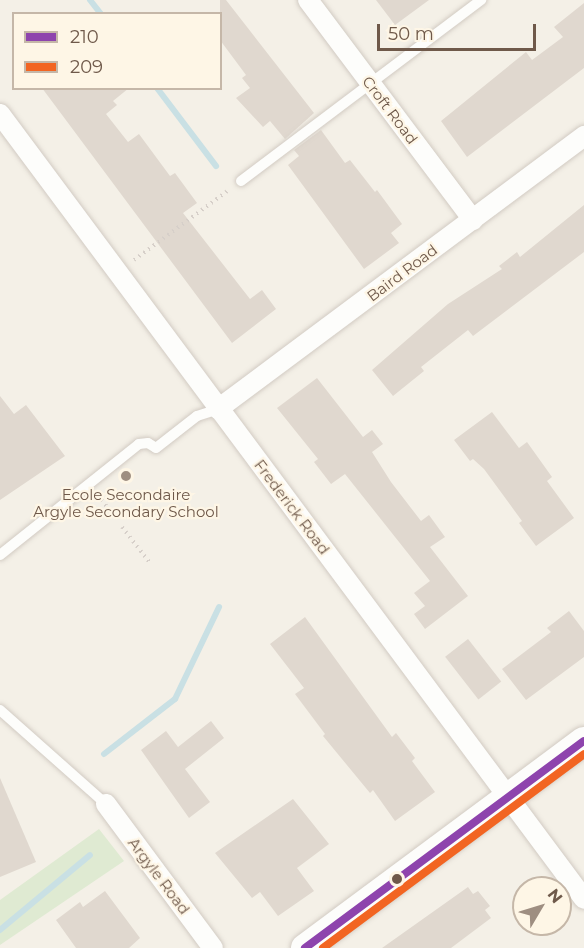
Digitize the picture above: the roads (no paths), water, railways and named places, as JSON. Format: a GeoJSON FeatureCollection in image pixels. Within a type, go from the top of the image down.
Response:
{"type":"FeatureCollection","features":[{"type":"Feature","properties":{"kind":"street","name":"Croft Road"},"geometry":{"type":"LineString","coordinates":[[308,0],[473,220]]}},
{"type":"Feature","properties":{"kind":"street","name":"Frederick Road"},"geometry":{"type":"LineString","coordinates":[[0,114],[584,899]]}},
{"type":"Feature","properties":{"kind":"street","name":"Baird Road"},"geometry":{"type":"LineString","coordinates":[[218,409],[584,135]]}},
{"type":"Feature","properties":{"kind":"street"},"geometry":{"type":"LineString","coordinates":[[305,948],[584,741]]}},
{"type":"Feature","properties":{"kind":"street","name":"Argyle Road"},"geometry":{"type":"LineString","coordinates":[[106,804],[213,948]]}},
{"type":"Feature","properties":{"kind":"lane"},"geometry":{"type":"LineString","coordinates":[[241,181],[481,0]]}},
{"type":"Feature","properties":{"kind":"lane"},"geometry":{"type":"LineString","coordinates":[[0,555],[139,444],[148,442],[156,447],[197,416],[218,409]]}},
{"type":"Feature","properties":{"kind":"lane"},"geometry":{"type":"LineString","coordinates":[[0,710],[106,804]]}},
{"type":"Feature","properties":{"kind":"waterway"},"geometry":{"type":"LineString","coordinates":[[90,0],[99,12]]}},
{"type":"Feature","properties":{"kind":"waterway"},"geometry":{"type":"LineString","coordinates":[[159,90],[216,166]]}},
{"type":"Feature","properties":{"kind":"waterway"},"geometry":{"type":"LineString","coordinates":[[104,754],[175,699],[219,607]]}},
{"type":"Feature","properties":{"kind":"waterway"},"geometry":{"type":"LineString","coordinates":[[0,930],[90,855]]}},
{"type":"Feature","properties":{"kind":"place","name":"Ecole Secondaire Argyle Secondary School"},"geometry":{"type":"Point","coordinates":[126,476]}}]}
